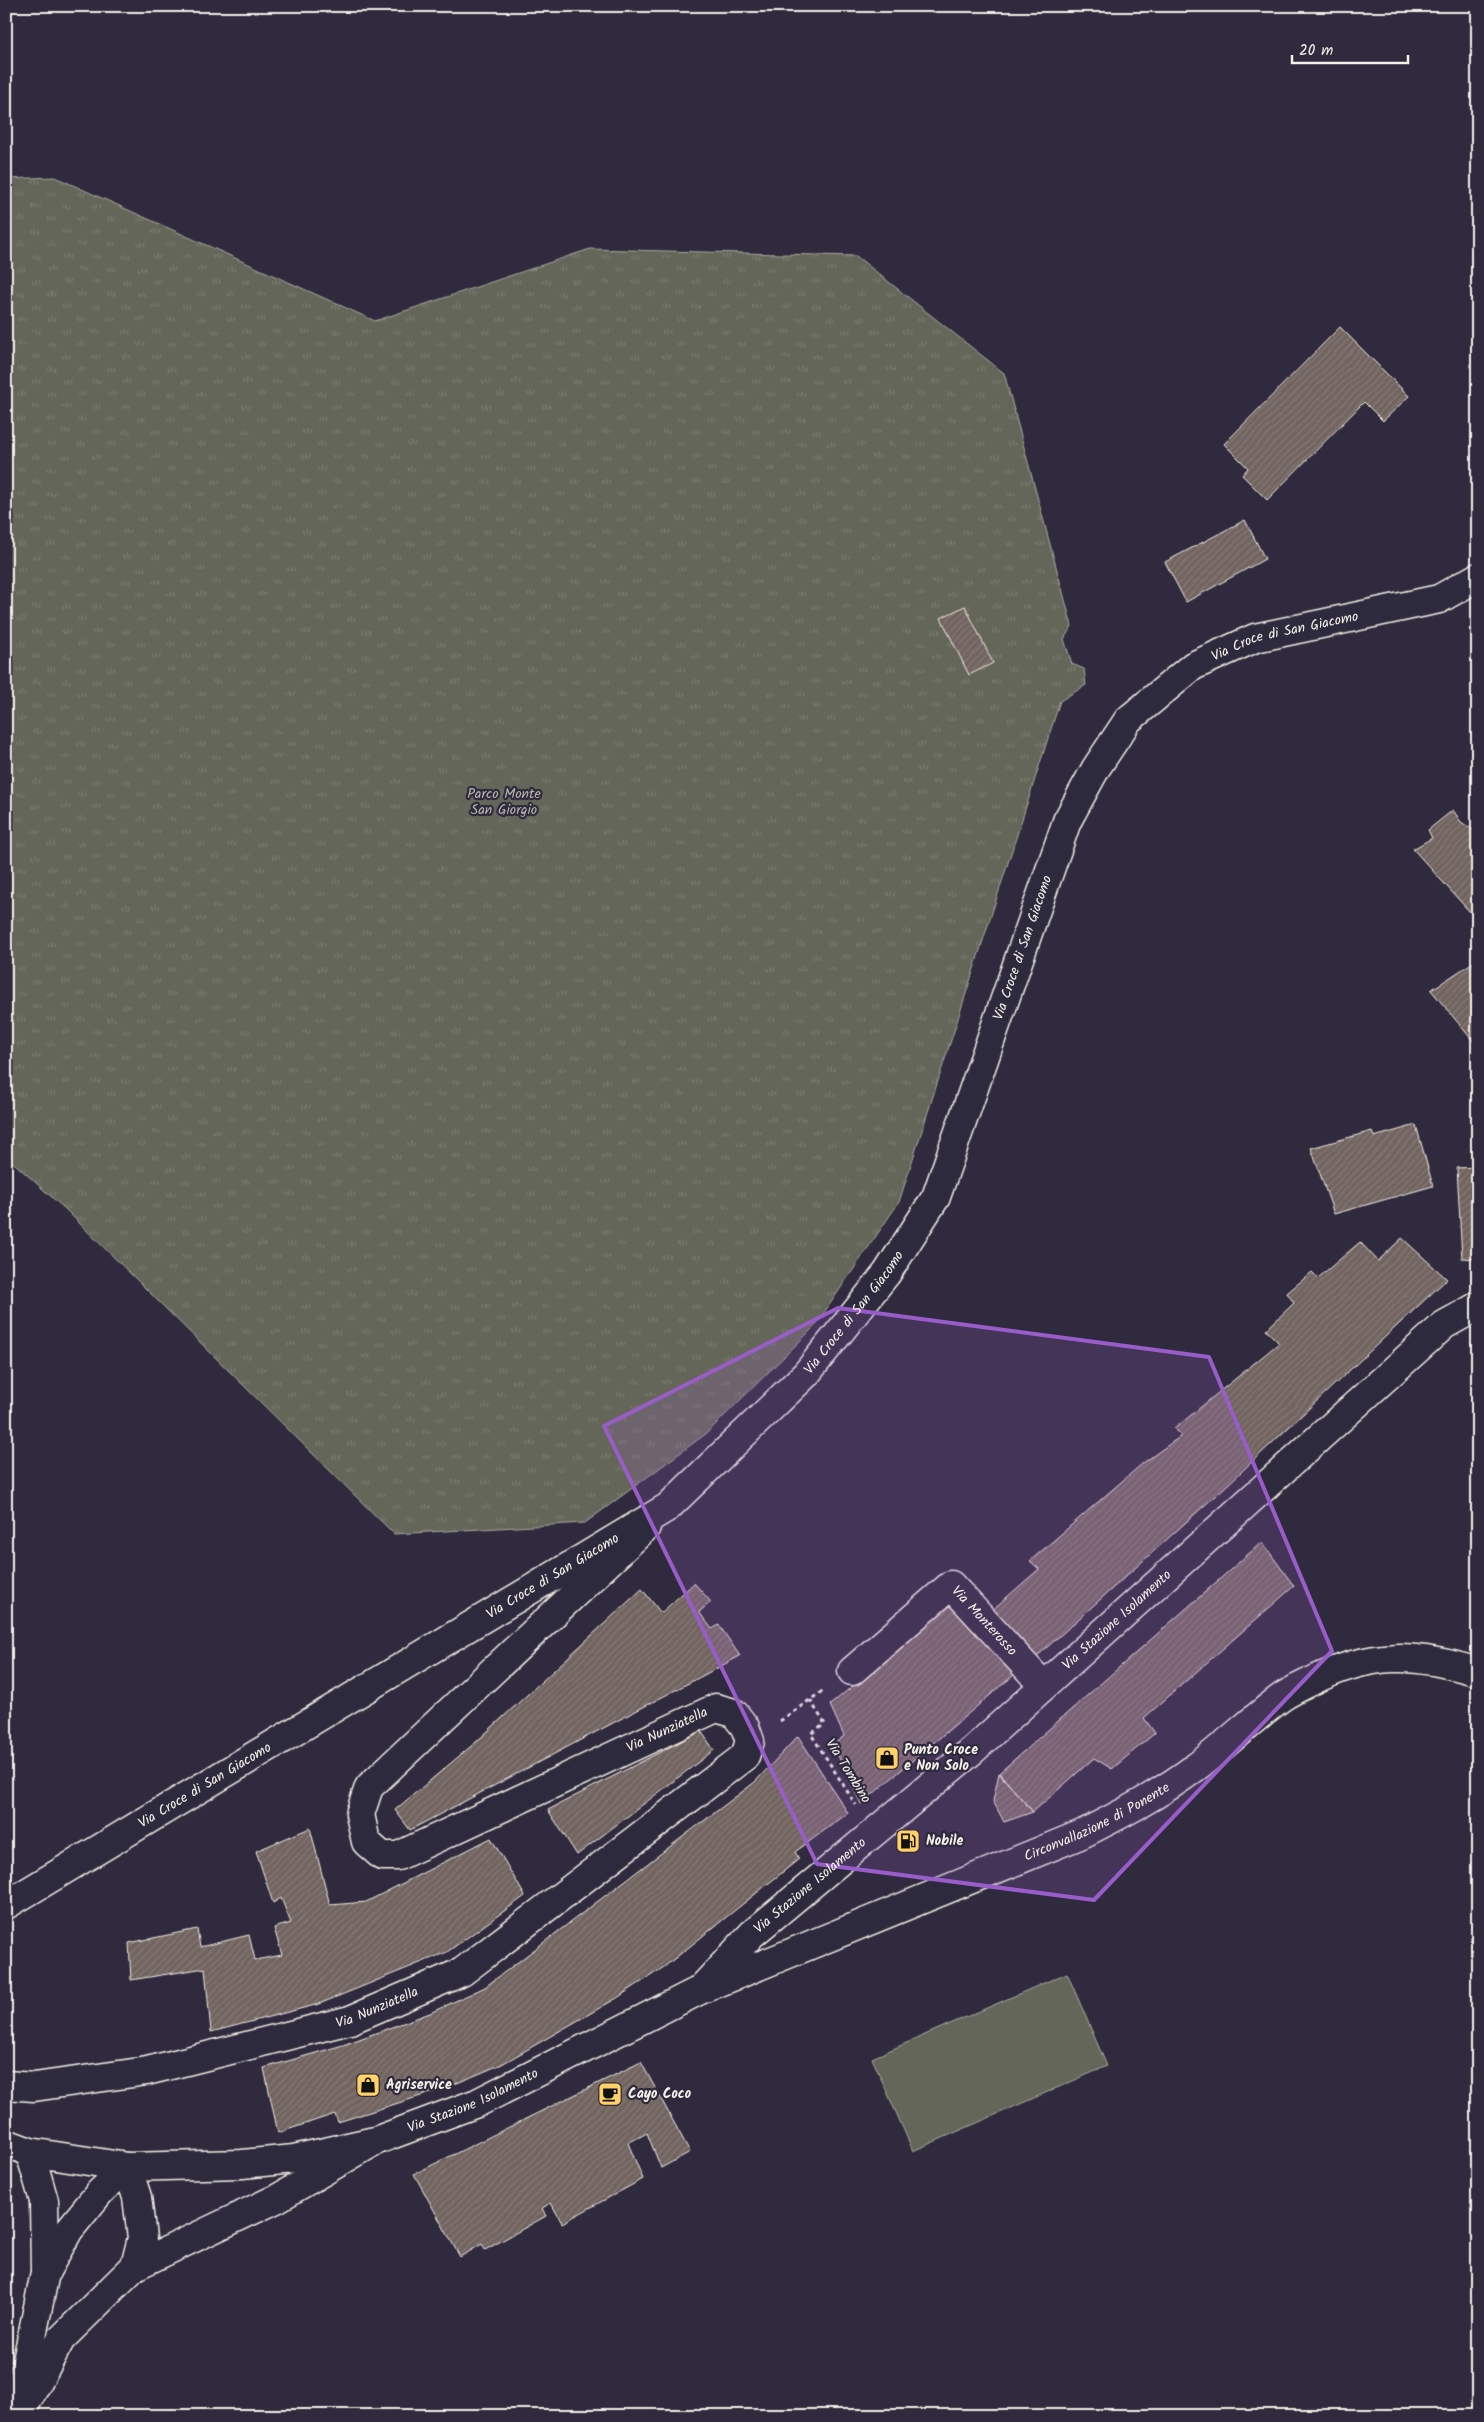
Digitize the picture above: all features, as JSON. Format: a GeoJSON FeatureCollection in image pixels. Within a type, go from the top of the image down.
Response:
{"type":"FeatureCollection","features":[{"type":"Feature","properties":{"kind":"street","name":"Via Croce di San Giacomo"},"geometry":{"type":"LineString","coordinates":[[6,1905],[668,1507],[806,1374],[887,1273],[936,1197],[1067,821],[1096,768],[1128,720],[1192,666],[1256,638],[1439,599],[1478,577]]}},
{"type":"Feature","properties":{"kind":"street","name":"Via Stazione Isolamento"},"geometry":{"type":"LineString","coordinates":[[18,2148],[128,2167],[294,2159],[375,2141],[477,2103],[700,1990],[752,1934],[973,1750],[1444,1325],[1478,1306]]}},
{"type":"Feature","properties":{"kind":"street","name":"Via Nunziatella"},"geometry":{"type":"LineString","coordinates":[[6,2085],[34,2087],[167,2066],[350,2020],[462,1972],[745,1756],[750,1741],[745,1727],[734,1713],[716,1708],[398,1856],[382,1856],[366,1842],[360,1814],[369,1787],[668,1507]]}},
{"type":"Feature","properties":{"kind":"street","name":"Via Monterosso"},"geometry":{"type":"LineString","coordinates":[[852,1671],[951,1585],[1044,1686]]}},
{"type":"Feature","properties":{"kind":"street","name":"Circonvallazione di Ponente"},"geometry":{"type":"LineString","coordinates":[[700,1990],[1082,1834],[1143,1803],[1196,1767],[1283,1696],[1333,1671],[1363,1661],[1402,1656],[1452,1664],[1478,1672]]}},
{"type":"Feature","properties":{"kind":"street"},"geometry":{"type":"LineString","coordinates":[[18,2416],[62,2339],[135,2266],[278,2198],[375,2141]]}},
{"type":"Feature","properties":{"kind":"street"},"geometry":{"type":"LineString","coordinates":[[18,2148],[44,2201],[45,2273],[18,2416]]}},
{"type":"Feature","properties":{"kind":"street"},"geometry":{"type":"LineString","coordinates":[[45,2273],[69,2230],[100,2192],[128,2167],[137,2197],[142,2238],[135,2266]]}},
{"type":"Feature","properties":{"kind":"path"},"geometry":{"type":"LineString","coordinates":[[750,1741],[852,1671]]}},
{"type":"Feature","properties":{"kind":"path","name":"Via Tombino"},"geometry":{"type":"LineString","coordinates":[[810,1700],[825,1724],[811,1734],[873,1833]]}},
{"type":"Feature","properties":{"kind":"highlighted area"},"geometry":{"type":"Polygon","coordinates":[[[838,1308],[1209,1357],[1332,1651],[1094,1900],[817,1864],[604,1426],[838,1308]]]}},
{"type":"Feature","properties":{"kind":"green space","name":"Parco Monte San Giorgio"},"geometry":{"type":"Polygon","coordinates":[[[55,177],[375,321],[590,249],[856,256],[1004,373],[1072,626],[1064,639],[1072,664],[1084,669],[1086,685],[1060,701],[899,1202],[815,1326],[707,1433],[585,1523],[394,1534],[65,1209],[6,1156],[6,179],[55,177]]]}},
{"type":"Feature","properties":{"kind":"green space"},"geometry":{"type":"Polygon","coordinates":[[[1067,1973],[1107,2066],[913,2151],[872,2058],[1067,1973]]]}},
{"type":"Feature","properties":{"kind":"building"},"geometry":{"type":"Polygon","coordinates":[[[1340,327],[1409,396],[1383,421],[1364,402],[1267,500],[1242,475],[1248,468],[1224,444],[1340,327]]]}},
{"type":"Feature","properties":{"kind":"building"},"geometry":{"type":"Polygon","coordinates":[[[1245,520],[1265,559],[1186,602],[1165,562],[1245,520]]]}},
{"type":"Feature","properties":{"kind":"building"},"geometry":{"type":"Polygon","coordinates":[[[965,606],[993,663],[969,675],[941,618],[965,606]]]}},
{"type":"Feature","properties":{"kind":"building"},"geometry":{"type":"Polygon","coordinates":[[[1453,810],[1461,822],[1478,833],[1478,921],[1413,849],[1432,838],[1428,830],[1453,810]]]}},
{"type":"Feature","properties":{"kind":"building"},"geometry":{"type":"Polygon","coordinates":[[[1478,959],[1478,1047],[1431,990],[1478,959]]]}},
{"type":"Feature","properties":{"kind":"building"},"geometry":{"type":"Polygon","coordinates":[[[1416,1125],[1433,1186],[1334,1214],[1311,1148],[1372,1131],[1374,1137],[1416,1125]]]}},
{"type":"Feature","properties":{"kind":"building"},"geometry":{"type":"Polygon","coordinates":[[[1478,1167],[1478,1259],[1462,1258],[1457,1168],[1478,1167]]]}},
{"type":"Feature","properties":{"kind":"building"},"geometry":{"type":"Polygon","coordinates":[[[1402,1238],[1447,1279],[1225,1487],[1034,1659],[990,1612],[1039,1569],[1030,1561],[1143,1463],[1181,1436],[1174,1429],[1279,1343],[1266,1330],[1294,1303],[1287,1293],[1312,1272],[1318,1278],[1360,1242],[1378,1261],[1402,1238]]]}},
{"type":"Feature","properties":{"kind":"building"},"geometry":{"type":"Polygon","coordinates":[[[1262,1542],[1294,1586],[1144,1718],[1155,1733],[1112,1769],[1094,1758],[1033,1812],[999,1773],[1262,1542]]]}},
{"type":"Feature","properties":{"kind":"building"},"geometry":{"type":"Polygon","coordinates":[[[694,1583],[711,1602],[699,1612],[712,1629],[719,1625],[740,1656],[410,1830],[395,1810],[476,1742],[642,1589],[661,1613],[694,1583]]]}},
{"type":"Feature","properties":{"kind":"building"},"geometry":{"type":"Polygon","coordinates":[[[953,1602],[1014,1675],[861,1804],[833,1745],[844,1736],[830,1705],[953,1602]]]}},
{"type":"Feature","properties":{"kind":"building"},"geometry":{"type":"Polygon","coordinates":[[[701,1731],[714,1750],[577,1855],[548,1810],[701,1731]]]}},
{"type":"Feature","properties":{"kind":"building"},"geometry":{"type":"Polygon","coordinates":[[[798,1736],[848,1813],[795,1852],[799,1859],[664,1967],[617,1998],[502,2064],[443,2089],[338,2122],[335,2114],[278,2133],[264,2068],[343,2045],[430,2013],[485,1987],[755,1782],[798,1736]]]}},
{"type":"Feature","properties":{"kind":"building"},"geometry":{"type":"Polygon","coordinates":[[[999,1773],[1033,1812],[1004,1822],[993,1801],[999,1773]]]}},
{"type":"Feature","properties":{"kind":"building"},"geometry":{"type":"Polygon","coordinates":[[[310,1828],[330,1905],[366,1902],[491,1838],[525,1896],[447,1952],[319,2004],[211,2032],[205,1968],[131,1980],[129,1943],[197,1929],[200,1947],[249,1935],[255,1960],[282,1955],[274,1928],[291,1923],[281,1898],[273,1903],[256,1851],[310,1828]]]}},
{"type":"Feature","properties":{"kind":"building"},"geometry":{"type":"Polygon","coordinates":[[[641,2062],[690,2152],[661,2168],[647,2133],[628,2143],[643,2179],[562,2223],[551,2203],[542,2208],[546,2216],[485,2250],[482,2244],[460,2257],[414,2174],[641,2062]]]}},
{"type":"Feature","properties":{"kind":"place","name":"Punto Croce e Non Solo"},"geometry":{"type":"Point","coordinates":[887,1758]}},
{"type":"Feature","properties":{"kind":"place","name":"Nobile"},"geometry":{"type":"Point","coordinates":[908,1841]}},
{"type":"Feature","properties":{"kind":"place","name":"Agriservice"},"geometry":{"type":"Point","coordinates":[368,2085]}},
{"type":"Feature","properties":{"kind":"place","name":"Cayo Coco"},"geometry":{"type":"Point","coordinates":[610,2094]}}]}
